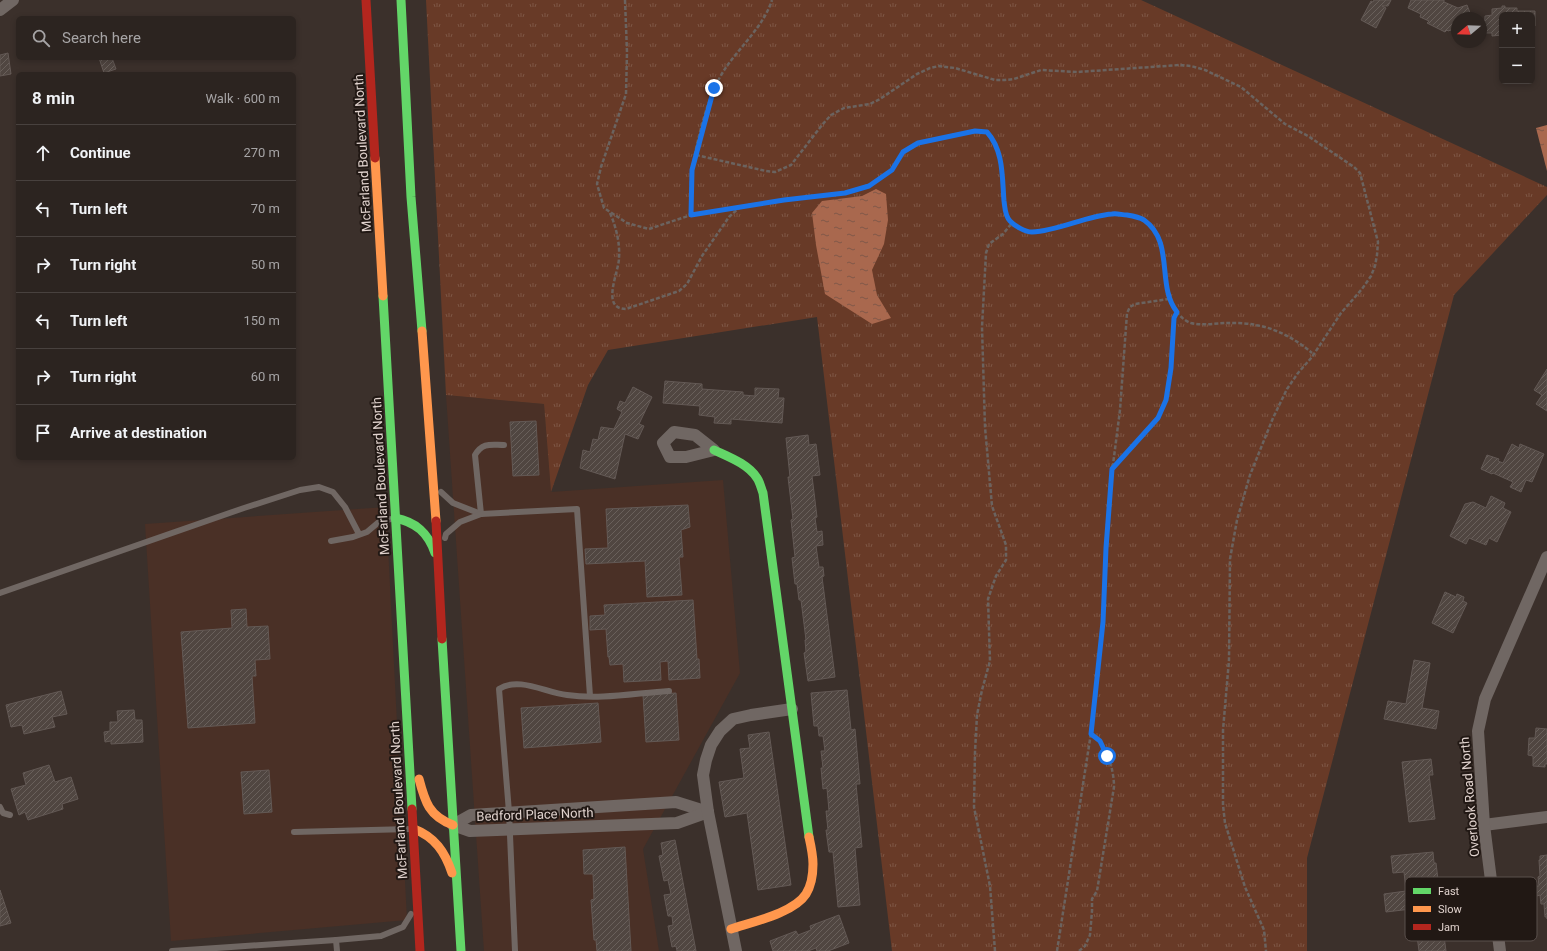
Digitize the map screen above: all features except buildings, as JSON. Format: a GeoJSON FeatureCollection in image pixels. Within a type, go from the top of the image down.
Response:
{"type":"FeatureCollection","features":[{"type":"Feature","properties":{"kind":"main road","name":"McFarland Boulevard North"},"geometry":{"type":"LineString","coordinates":[[366,0],[420,951]]}},
{"type":"Feature","properties":{"kind":"main road"},"geometry":{"type":"LineString","coordinates":[[401,0],[411,197],[433,485],[461,951]]}},
{"type":"Feature","properties":{"kind":"main road"},"geometry":{"type":"LineString","coordinates":[[714,450],[732,458],[746,467],[757,478],[763,493],[813,863],[812,880],[805,896],[792,906],[731,929]]}},
{"type":"Feature","properties":{"kind":"main road"},"geometry":{"type":"LineString","coordinates":[[395,518],[407,520],[422,529],[433,545],[438,564]]}},
{"type":"Feature","properties":{"kind":"main road"},"geometry":{"type":"LineString","coordinates":[[408,739],[426,805],[437,818],[453,825]]}},
{"type":"Feature","properties":{"kind":"main road"},"geometry":{"type":"LineString","coordinates":[[414,829],[424,832],[431,837],[442,850],[450,867],[458,897]]}},
{"type":"Feature","properties":{"kind":"street"},"geometry":{"type":"LineString","coordinates":[[0,10],[13,0]]}},
{"type":"Feature","properties":{"kind":"street","name":"Overlook Road North"},"geometry":{"type":"LineString","coordinates":[[1491,877],[1484,825],[1478,730],[1485,699],[1547,557]]}},
{"type":"Feature","properties":{"kind":"street"},"geometry":{"type":"LineString","coordinates":[[736,951],[708,812],[703,775],[706,760],[711,746],[720,731],[734,719],[751,714],[792,709]]}},
{"type":"Feature","properties":{"kind":"street","name":"Bedford Place North"},"geometry":{"type":"LineString","coordinates":[[453,825],[471,815],[676,802],[708,812]]}},
{"type":"Feature","properties":{"kind":"street","name":"Bedford Place North"},"geometry":{"type":"LineString","coordinates":[[453,825],[470,831],[677,823],[708,812]]}},
{"type":"Feature","properties":{"kind":"street"},"geometry":{"type":"LineString","coordinates":[[1484,825],[1547,817]]}},
{"type":"Feature","properties":{"kind":"street","name":"Overlook Road North"},"geometry":{"type":"LineString","coordinates":[[1499,941],[1500,951]]}},
{"type":"Feature","properties":{"kind":"lane"},"geometry":{"type":"LineString","coordinates":[[481,514],[475,455],[480,448],[485,445],[504,444]]}},
{"type":"Feature","properties":{"kind":"lane"},"geometry":{"type":"LineString","coordinates":[[433,485],[453,503],[481,514]]}},
{"type":"Feature","properties":{"kind":"lane"},"geometry":{"type":"LineString","coordinates":[[0,593],[300,490],[319,487],[333,492],[345,507],[359,534]]}},
{"type":"Feature","properties":{"kind":"lane"},"geometry":{"type":"LineString","coordinates":[[438,564],[446,534],[460,522],[481,514],[577,509],[590,696]]}},
{"type":"Feature","properties":{"kind":"lane"},"geometry":{"type":"LineString","coordinates":[[331,541],[367,532],[380,521],[395,518]]}},
{"type":"Feature","properties":{"kind":"lane"},"geometry":{"type":"LineString","coordinates":[[515,951],[509,812],[499,689],[505,685],[518,684],[542,688],[566,695],[590,696],[669,691]]}},
{"type":"Feature","properties":{"kind":"lane"},"geometry":{"type":"LineString","coordinates":[[0,807],[4,813],[10,815]]}},
{"type":"Feature","properties":{"kind":"lane"},"geometry":{"type":"LineString","coordinates":[[294,832],[414,829]]}},
{"type":"Feature","properties":{"kind":"lane"},"geometry":{"type":"LineString","coordinates":[[172,951],[381,936],[403,927],[417,904]]}},
{"type":"Feature","properties":{"kind":"lane"},"geometry":{"type":"LineString","coordinates":[[336,940],[337,951]]}},
{"type":"Feature","properties":{"kind":"path"},"geometry":{"type":"LineString","coordinates":[[625,0],[627,52],[626,94],[601,167],[598,184],[604,208],[626,223],[649,229],[691,215],[845,193],[869,186],[892,170],[903,152],[918,143],[975,131],[987,132],[994,140],[999,151],[1005,212],[1010,221],[1017,227],[1030,232],[1050,229],[1112,214],[1135,216],[1144,220],[1153,229],[1161,242],[1169,299],[1177,312],[1191,323],[1256,325],[1298,342],[1312,353]]}},
{"type":"Feature","properties":{"kind":"path"},"geometry":{"type":"LineString","coordinates":[[691,215],[692,170],[714,88],[727,66],[758,27],[772,0]]}},
{"type":"Feature","properties":{"kind":"path"},"geometry":{"type":"LineString","coordinates":[[696,155],[775,172],[791,165],[831,115],[844,108],[870,104],[917,74],[939,66],[955,68],[995,80],[1004,80],[1014,79],[1041,70],[1077,72],[1180,65],[1205,70],[1241,87],[1285,124],[1308,136],[1354,167],[1360,173],[1378,242],[1375,266],[1371,276],[1362,289],[1341,313],[1312,357],[1287,388],[1250,475],[1237,520],[1230,559],[1228,622],[1229,660],[1223,730],[1223,805],[1225,822],[1245,887],[1264,930],[1266,951]]}},
{"type":"Feature","properties":{"kind":"path"},"geometry":{"type":"LineString","coordinates":[[610,212],[617,229],[619,258],[612,297],[614,305],[619,309],[626,309],[679,291],[687,284],[706,250],[729,217],[740,207]]}},
{"type":"Feature","properties":{"kind":"path"},"geometry":{"type":"LineString","coordinates":[[995,951],[990,886],[974,807],[975,752],[982,690],[990,661],[988,599],[996,576],[1006,560],[1006,545],[992,506],[985,427],[982,328],[986,253],[989,244],[1004,234],[1012,223]]}},
{"type":"Feature","properties":{"kind":"path"},"geometry":{"type":"LineString","coordinates":[[1056,951],[1091,734],[1103,622],[1106,548],[1112,469],[1120,410],[1127,313],[1130,307],[1135,304],[1169,299]]}},
{"type":"Feature","properties":{"kind":"path"},"geometry":{"type":"LineString","coordinates":[[1112,469],[1158,418],[1166,400],[1171,368],[1174,318],[1177,312]]}},
{"type":"Feature","properties":{"kind":"path"},"geometry":{"type":"LineString","coordinates":[[1079,951],[1086,946],[1090,935],[1092,899],[1097,891],[1114,787],[1114,777],[1111,766],[1100,741],[1091,734]]}},
{"type":"Feature","properties":{"kind":"shaded area"},"geometry":{"type":"Polygon","coordinates":[[[446,395],[544,404],[551,492],[723,480],[740,673],[643,849],[659,951],[484,951],[446,395]]]}},
{"type":"Feature","properties":{"kind":"shaded area"},"geometry":{"type":"Polygon","coordinates":[[[386,507],[407,920],[171,941],[145,524],[386,507]]]}},
{"type":"Feature","properties":{"kind":"green space"},"geometry":{"type":"Polygon","coordinates":[[[426,0],[1141,0],[1547,187],[1547,195],[1454,295],[1307,858],[1307,951],[892,951],[817,317],[608,350],[588,385],[551,492],[544,404],[446,395],[426,0]]]}},
{"type":"Feature","properties":{"kind":"water"},"geometry":{"type":"Polygon","coordinates":[[[1547,125],[1547,171],[1536,128],[1547,125]]]}},
{"type":"Feature","properties":{"kind":"water"},"geometry":{"type":"Polygon","coordinates":[[[876,189],[886,194],[888,220],[884,244],[872,270],[877,295],[891,318],[872,324],[825,294],[812,213],[822,201],[862,196],[876,189]]]}},
{"type":"Feature","properties":{"kind":"traffic: fast"},"geometry":{"type":"LineString","coordinates":[[401,0],[411,197],[422,331]]}},
{"type":"Feature","properties":{"kind":"traffic: fast"},"geometry":{"type":"LineString","coordinates":[[383,296],[412,809]]}},
{"type":"Feature","properties":{"kind":"traffic: fast"},"geometry":{"type":"LineString","coordinates":[[714,450],[738,461],[749,469],[760,483],[763,493],[809,837]]}},
{"type":"Feature","properties":{"kind":"traffic: fast"},"geometry":{"type":"LineString","coordinates":[[395,518],[409,522],[425,534],[435,553]]}},
{"type":"Feature","properties":{"kind":"traffic: fast"},"geometry":{"type":"LineString","coordinates":[[442,639],[461,951]]}},
{"type":"Feature","properties":{"kind":"traffic: slow"},"geometry":{"type":"LineString","coordinates":[[375,158],[383,296]]}},
{"type":"Feature","properties":{"kind":"traffic: slow"},"geometry":{"type":"LineString","coordinates":[[422,331],[436,521]]}},
{"type":"Feature","properties":{"kind":"traffic: slow"},"geometry":{"type":"LineString","coordinates":[[419,779],[423,795],[433,813],[453,825]]}},
{"type":"Feature","properties":{"kind":"traffic: slow"},"geometry":{"type":"LineString","coordinates":[[414,829],[428,836],[438,846],[446,858],[452,873]]}},
{"type":"Feature","properties":{"kind":"traffic: slow"},"geometry":{"type":"LineString","coordinates":[[731,929],[783,912],[800,901],[806,894],[810,884],[813,868],[809,837]]}},
{"type":"Feature","properties":{"kind":"traffic: jam"},"geometry":{"type":"LineString","coordinates":[[366,0],[375,158]]}},
{"type":"Feature","properties":{"kind":"traffic: jam"},"geometry":{"type":"LineString","coordinates":[[436,521],[442,639]]}},
{"type":"Feature","properties":{"kind":"traffic: jam"},"geometry":{"type":"LineString","coordinates":[[412,809],[420,951]]}},
{"type":"Feature","properties":{"kind":"route"},"geometry":{"type":"LineString","coordinates":[[714,88],[702,126],[692,170],[691,215],[784,200],[845,193],[869,186],[892,170],[903,152],[918,143],[975,131],[987,132],[994,140],[999,151],[1005,212],[1010,221],[1017,227],[1030,232],[1050,229],[1112,214],[1135,216],[1144,220],[1153,229],[1161,242],[1169,299],[1177,312],[1174,318],[1171,368],[1166,400],[1158,418],[1112,469],[1110,488],[1103,622],[1091,734],[1100,741],[1107,756]]}}]}
